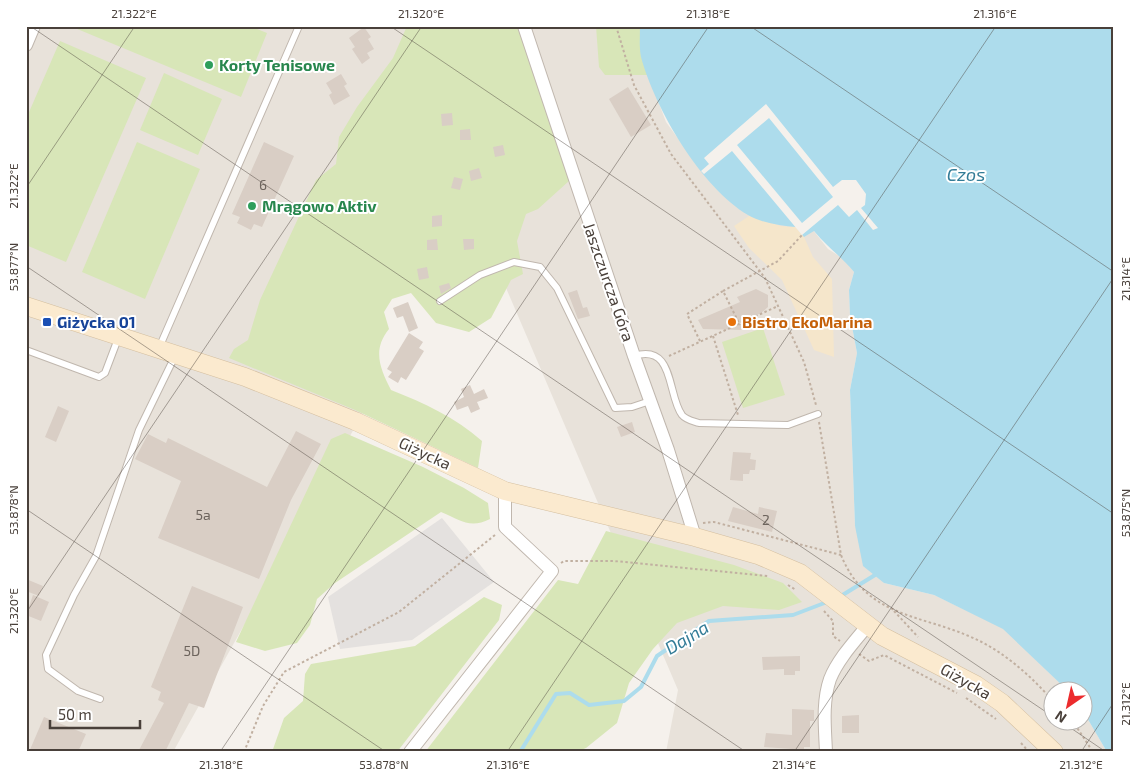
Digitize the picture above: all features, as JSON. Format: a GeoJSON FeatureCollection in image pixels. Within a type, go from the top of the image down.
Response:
{"type":"FeatureCollection","features":[{"type":"Feature","properties":{"kind":"street"},"geometry":{"type":"LineString","coordinates":[[26,45],[34,26]]}},
{"type":"Feature","properties":{"kind":"street","name":"Jaszczurcza Góra"},"geometry":{"type":"LineString","coordinates":[[524,26],[634,356],[697,530]]}},
{"type":"Feature","properties":{"kind":"street","name":"Giżycka"},"geometry":{"type":"LineString","coordinates":[[26,306],[245,377],[354,420],[505,491],[697,530],[800,573],[822,599],[846,609],[882,636],[976,685],[1002,703],[1054,752]]}},
{"type":"Feature","properties":{"kind":"street"},"geometry":{"type":"LineString","coordinates":[[410,752],[552,571],[505,527],[505,491]]}},
{"type":"Feature","properties":{"kind":"street"},"geometry":{"type":"LineString","coordinates":[[826,752],[824,708],[830,679],[868,625]]}},
{"type":"Feature","properties":{"kind":"lane"},"geometry":{"type":"LineString","coordinates":[[158,349],[227,186],[299,26]]}},
{"type":"Feature","properties":{"kind":"lane"},"geometry":{"type":"LineString","coordinates":[[440,301],[480,276],[514,262],[540,267],[557,288],[615,408],[632,407],[650,401]]}},
{"type":"Feature","properties":{"kind":"lane"},"geometry":{"type":"LineString","coordinates":[[26,350],[98,376],[105,374],[119,336]]}},
{"type":"Feature","properties":{"kind":"lane"},"geometry":{"type":"LineString","coordinates":[[634,356],[642,353],[657,357],[665,366],[681,414],[688,420],[699,423],[788,425],[818,414]]}},
{"type":"Feature","properties":{"kind":"lane"},"geometry":{"type":"LineString","coordinates":[[100,699],[78,690],[48,669],[46,655],[74,595],[96,556],[139,430],[175,354]]}},
{"type":"Feature","properties":{"kind":"path"},"geometry":{"type":"LineString","coordinates":[[616,26],[634,85],[671,154],[760,271]]}},
{"type":"Feature","properties":{"kind":"path"},"geometry":{"type":"LineString","coordinates":[[700,342],[687,314],[723,291],[778,261],[802,235]]}},
{"type":"Feature","properties":{"kind":"path"},"geometry":{"type":"LineString","coordinates":[[723,291],[740,324]]}},
{"type":"Feature","properties":{"kind":"path"},"geometry":{"type":"LineString","coordinates":[[660,361],[779,306]]}},
{"type":"Feature","properties":{"kind":"path"},"geometry":{"type":"LineString","coordinates":[[713,336],[741,424]]}},
{"type":"Feature","properties":{"kind":"path"},"geometry":{"type":"LineString","coordinates":[[697,530],[714,522],[841,555],[846,568],[870,598],[894,610],[972,637],[1019,667],[1042,690]]}},
{"type":"Feature","properties":{"kind":"path"},"geometry":{"type":"LineString","coordinates":[[244,752],[263,706],[284,672],[399,612],[505,527]]}},
{"type":"Feature","properties":{"kind":"path"},"geometry":{"type":"LineString","coordinates":[[552,571],[564,561],[614,560],[775,577]]}},
{"type":"Feature","properties":{"kind":"path"},"geometry":{"type":"LineString","coordinates":[[782,582],[798,591]]}},
{"type":"Feature","properties":{"kind":"path"},"geometry":{"type":"LineString","coordinates":[[822,599],[833,621],[833,636],[850,648],[869,661],[884,655],[966,698],[1002,724]]}},
{"type":"Feature","properties":{"kind":"path"},"geometry":{"type":"LineString","coordinates":[[894,610],[930,650],[927,659]]}},
{"type":"Feature","properties":{"kind":"path"},"geometry":{"type":"LineString","coordinates":[[1079,730],[1093,752]]}},
{"type":"Feature","properties":{"kind":"path"},"geometry":{"type":"LineString","coordinates":[[1016,737],[1029,752]]}},
{"type":"Feature","properties":{"kind":"shaded area"},"geometry":{"type":"Polygon","coordinates":[[[26,26],[640,26],[641,56],[666,122],[704,174],[813,230],[828,249],[844,259],[854,272],[849,290],[850,316],[857,353],[850,390],[855,526],[884,583],[934,595],[1003,628],[1057,680],[1042,680],[1042,730],[1092,730],[1092,726],[1107,752],[666,752],[678,690],[409,61],[369,402],[173,752],[26,752],[26,26]]]}},
{"type":"Feature","properties":{"kind":"shaded area"},"geometry":{"type":"Polygon","coordinates":[[[442,518],[494,582],[412,640],[340,649],[328,597],[442,518]]]}},
{"type":"Feature","properties":{"kind":"green space","name":"Korty Tenisowe"},"geometry":{"type":"Polygon","coordinates":[[[70,26],[250,26],[267,33],[241,97],[70,26]]]}},
{"type":"Feature","properties":{"kind":"green space"},"geometry":{"type":"Polygon","coordinates":[[[407,26],[517,26],[569,181],[538,209],[526,214],[517,241],[523,274],[511,280],[491,318],[469,332],[436,323],[411,293],[392,299],[384,312],[389,329],[379,352],[381,367],[391,390],[439,411],[472,432],[482,441],[478,468],[355,410],[229,358],[234,349],[248,340],[260,300],[316,180],[336,164],[339,137],[357,107],[393,58],[407,26]]]}},
{"type":"Feature","properties":{"kind":"green space"},"geometry":{"type":"Polygon","coordinates":[[[596,26],[640,26],[641,56],[648,75],[605,75],[599,67],[596,26]]]}},
{"type":"Feature","properties":{"kind":"green space"},"geometry":{"type":"Polygon","coordinates":[[[60,41],[146,78],[66,262],[26,245],[26,119],[60,41]]]}},
{"type":"Feature","properties":{"kind":"green space"},"geometry":{"type":"Polygon","coordinates":[[[164,73],[222,99],[198,155],[140,130],[164,73]]]}},
{"type":"Feature","properties":{"kind":"green space"},"geometry":{"type":"Polygon","coordinates":[[[137,142],[200,169],[145,299],[82,272],[137,142]]]}},
{"type":"Feature","properties":{"kind":"green space"},"geometry":{"type":"Polygon","coordinates":[[[763,328],[785,395],[743,408],[722,342],[763,328]]]}},
{"type":"Feature","properties":{"kind":"green space"},"geometry":{"type":"Polygon","coordinates":[[[345,433],[423,467],[464,488],[488,503],[490,519],[471,523],[441,512],[335,583],[317,599],[310,625],[297,643],[265,651],[236,642],[331,439],[345,433]]]}},
{"type":"Feature","properties":{"kind":"green space"},"geometry":{"type":"Polygon","coordinates":[[[606,531],[734,565],[783,583],[802,602],[779,610],[723,606],[677,623],[653,649],[629,683],[617,723],[586,748],[576,752],[425,752],[558,580],[578,584],[606,531]]]}},
{"type":"Feature","properties":{"kind":"green space"},"geometry":{"type":"Polygon","coordinates":[[[484,597],[502,605],[499,620],[397,752],[272,752],[284,718],[303,701],[305,674],[311,664],[415,646],[484,597]]]}},
{"type":"Feature","properties":{"kind":"sand"},"geometry":{"type":"Polygon","coordinates":[[[749,216],[781,226],[796,227],[804,237],[813,257],[832,279],[834,357],[814,350],[782,280],[749,248],[734,226],[749,216]]]}},
{"type":"Feature","properties":{"kind":"water","name":"Czos"},"geometry":{"type":"Polygon","coordinates":[[[640,26],[1114,26],[1114,752],[1107,752],[1092,726],[1092,680],[1057,680],[1003,629],[934,595],[884,583],[863,566],[855,526],[850,390],[857,353],[850,316],[849,290],[854,272],[814,231],[804,237],[796,227],[772,224],[753,218],[730,202],[713,186],[682,145],[657,100],[641,57],[640,26]]]}},
{"type":"Feature","properties":{"kind":"pier"},"geometry":{"type":"Polygon","coordinates":[[[766,104],[833,187],[842,180],[856,180],[866,194],[865,205],[861,208],[878,228],[873,230],[857,210],[849,217],[838,205],[802,235],[732,151],[704,174],[701,171],[709,164],[704,158],[766,104]],[[769,118],[737,145],[802,223],[833,197],[769,118]]]}},
{"type":"Feature","properties":{"kind":"building"},"geometry":{"type":"Polygon","coordinates":[[[364,27],[371,37],[368,39],[374,49],[367,53],[370,58],[362,64],[352,49],[355,47],[349,38],[364,27]]]}},
{"type":"Feature","properties":{"kind":"building"},"geometry":{"type":"Polygon","coordinates":[[[341,74],[347,84],[344,86],[350,96],[334,105],[329,95],[332,93],[326,83],[341,74]]]}},
{"type":"Feature","properties":{"kind":"building"},"geometry":{"type":"Polygon","coordinates":[[[628,87],[651,125],[631,137],[609,99],[628,87]]]}},
{"type":"Feature","properties":{"kind":"building"},"geometry":{"type":"Polygon","coordinates":[[[452,113],[453,125],[442,126],[441,114],[452,113]]]}},
{"type":"Feature","properties":{"kind":"building"},"geometry":{"type":"Polygon","coordinates":[[[470,129],[471,140],[460,140],[460,130],[470,129]]]}},
{"type":"Feature","properties":{"kind":"building"},"geometry":{"type":"Polygon","coordinates":[[[264,142],[294,156],[262,227],[254,224],[251,230],[237,223],[240,217],[232,214],[264,142]]]}},
{"type":"Feature","properties":{"kind":"building"},"geometry":{"type":"Polygon","coordinates":[[[503,145],[505,155],[495,157],[493,147],[503,145]]]}},
{"type":"Feature","properties":{"kind":"building"},"geometry":{"type":"Polygon","coordinates":[[[479,168],[482,178],[471,181],[469,171],[479,168]]]}},
{"type":"Feature","properties":{"kind":"building"},"geometry":{"type":"Polygon","coordinates":[[[454,177],[463,179],[460,190],[451,188],[454,177]]]}},
{"type":"Feature","properties":{"kind":"building"},"geometry":{"type":"Polygon","coordinates":[[[442,215],[442,226],[432,227],[432,216],[442,215]]]}},
{"type":"Feature","properties":{"kind":"building"},"geometry":{"type":"Polygon","coordinates":[[[437,239],[438,250],[427,250],[427,240],[437,239]]]}},
{"type":"Feature","properties":{"kind":"building"},"geometry":{"type":"Polygon","coordinates":[[[463,239],[474,239],[474,249],[464,250],[463,239]]]}},
{"type":"Feature","properties":{"kind":"building"},"geometry":{"type":"Polygon","coordinates":[[[427,267],[429,278],[419,280],[417,269],[427,267]]]}},
{"type":"Feature","properties":{"kind":"building"},"geometry":{"type":"Polygon","coordinates":[[[449,283],[451,288],[441,294],[439,286],[449,283]]]}},
{"type":"Feature","properties":{"kind":"building"},"geometry":{"type":"Polygon","coordinates":[[[756,289],[768,295],[768,307],[761,313],[740,323],[743,330],[703,329],[698,320],[740,302],[737,297],[756,289]]]}},
{"type":"Feature","properties":{"kind":"building"},"geometry":{"type":"Polygon","coordinates":[[[577,290],[583,308],[587,307],[590,316],[578,319],[568,293],[577,290]]]}},
{"type":"Feature","properties":{"kind":"building"},"geometry":{"type":"Polygon","coordinates":[[[408,302],[418,328],[409,332],[403,316],[397,318],[393,308],[408,302]]]}},
{"type":"Feature","properties":{"kind":"building"},"geometry":{"type":"Polygon","coordinates":[[[409,333],[423,342],[419,348],[424,351],[406,380],[401,377],[398,383],[388,377],[392,372],[387,369],[409,333]]]}},
{"type":"Feature","properties":{"kind":"building"},"geometry":{"type":"Polygon","coordinates":[[[470,385],[474,394],[484,389],[488,398],[477,402],[480,409],[471,413],[468,406],[457,410],[454,402],[464,397],[461,389],[470,385]]]}},
{"type":"Feature","properties":{"kind":"building"},"geometry":{"type":"Polygon","coordinates":[[[58,406],[69,411],[56,442],[45,437],[58,406]]]}},
{"type":"Feature","properties":{"kind":"building"},"geometry":{"type":"Polygon","coordinates":[[[632,422],[635,432],[621,437],[617,427],[632,422]]]}},
{"type":"Feature","properties":{"kind":"building"},"geometry":{"type":"Polygon","coordinates":[[[296,431],[321,444],[291,500],[259,579],[158,538],[181,481],[135,459],[148,434],[166,443],[168,438],[267,487],[296,431]]]}},
{"type":"Feature","properties":{"kind":"building"},"geometry":{"type":"Polygon","coordinates":[[[733,452],[751,453],[750,459],[756,460],[755,470],[750,470],[749,474],[743,474],[743,481],[730,480],[733,452]]]}},
{"type":"Feature","properties":{"kind":"building"},"geometry":{"type":"Polygon","coordinates":[[[733,507],[758,514],[759,507],[777,511],[772,532],[728,521],[733,507]]]}},
{"type":"Feature","properties":{"kind":"building"},"geometry":{"type":"Polygon","coordinates":[[[26,579],[43,586],[39,596],[26,591],[26,579]]]}},
{"type":"Feature","properties":{"kind":"building"},"geometry":{"type":"Polygon","coordinates":[[[192,586],[243,607],[204,708],[189,703],[165,752],[138,752],[164,703],[158,700],[161,692],[151,687],[192,586]]]}},
{"type":"Feature","properties":{"kind":"building"},"geometry":{"type":"Polygon","coordinates":[[[33,595],[49,602],[41,621],[26,615],[33,595]]]}},
{"type":"Feature","properties":{"kind":"building"},"geometry":{"type":"Polygon","coordinates":[[[800,656],[800,671],[795,671],[795,675],[784,675],[784,669],[763,670],[762,657],[800,656]]]}},
{"type":"Feature","properties":{"kind":"building"},"geometry":{"type":"Polygon","coordinates":[[[792,709],[814,710],[814,721],[810,721],[810,747],[804,747],[804,752],[792,752],[792,749],[764,747],[766,733],[792,735],[792,709]]]}},
{"type":"Feature","properties":{"kind":"building"},"geometry":{"type":"Polygon","coordinates":[[[859,715],[859,733],[842,733],[842,716],[859,715]]]}},
{"type":"Feature","properties":{"kind":"building"},"geometry":{"type":"Polygon","coordinates":[[[44,717],[86,734],[78,752],[29,752],[44,717]]]}},
{"type":"Feature","properties":{"kind":"waterway","name":"Dajna"},"geometry":{"type":"LineString","coordinates":[[841,596],[875,575]]}},
{"type":"Feature","properties":{"kind":"waterway","name":"Dajna"},"geometry":{"type":"LineString","coordinates":[[520,752],[556,694],[570,693],[589,705],[624,701],[641,687],[657,656],[709,621],[793,615],[827,602]]}},
{"type":"Feature","properties":{"kind":"place","name":"Korty Tenisowe"},"geometry":{"type":"Point","coordinates":[209,65]}},
{"type":"Feature","properties":{"kind":"place","name":"Mrągowo Aktiv"},"geometry":{"type":"Point","coordinates":[252,206]}},
{"type":"Feature","properties":{"kind":"place","name":"Giżycka 01"},"geometry":{"type":"Point","coordinates":[47,322]}},
{"type":"Feature","properties":{"kind":"place","name":"Bistro EkoMarina"},"geometry":{"type":"Point","coordinates":[732,322]}}]}
